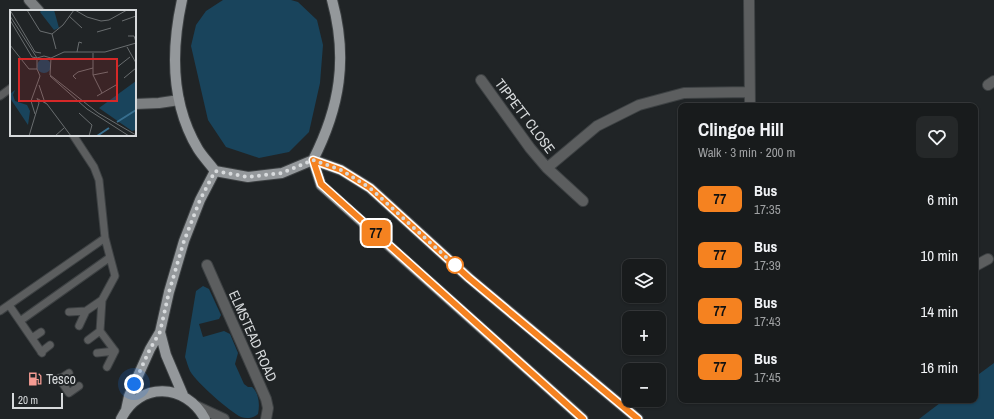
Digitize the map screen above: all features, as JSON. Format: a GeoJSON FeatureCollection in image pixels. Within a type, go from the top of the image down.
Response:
{"type":"FeatureCollection","features":[{"type":"Feature","properties":{"kind":"main road"},"geometry":{"type":"LineString","coordinates":[[182,0],[176,28],[174,64],[179,100],[186,126],[198,150],[215,171],[248,177],[282,173],[313,160],[329,126],[338,90],[341,65],[340,40],[332,0]]}},
{"type":"Feature","properties":{"kind":"main road"},"geometry":{"type":"LineString","coordinates":[[313,160],[321,184],[583,419]]}},
{"type":"Feature","properties":{"kind":"main road"},"geometry":{"type":"LineString","coordinates":[[313,160],[341,170],[370,188],[475,282],[638,419]]}},
{"type":"Feature","properties":{"kind":"main road"},"geometry":{"type":"LineString","coordinates":[[126,410],[129,396],[150,349],[160,332],[169,292],[184,241],[200,200],[215,171]]}},
{"type":"Feature","properties":{"kind":"main road"},"geometry":{"type":"LineString","coordinates":[[160,332],[166,355],[183,395],[196,406],[205,419]]}},
{"type":"Feature","properties":{"kind":"main road"},"geometry":{"type":"LineString","coordinates":[[121,419],[126,410],[138,398],[150,392],[166,391],[183,395]]}},
{"type":"Feature","properties":{"kind":"street"},"geometry":{"type":"LineString","coordinates":[[29,0],[38,10]]}},
{"type":"Feature","properties":{"kind":"street"},"geometry":{"type":"LineString","coordinates":[[749,0],[750,103]]}},
{"type":"Feature","properties":{"kind":"street","name":"TIPPETT CLOSE"},"geometry":{"type":"LineString","coordinates":[[481,80],[530,148],[547,168],[583,201]]}},
{"type":"Feature","properties":{"kind":"street","name":"TIPPETT CLOSE"},"geometry":{"type":"LineString","coordinates":[[547,168],[597,126],[639,104],[684,93],[750,92]]}},
{"type":"Feature","properties":{"kind":"street"},"geometry":{"type":"LineString","coordinates":[[136,104],[179,100]]}},
{"type":"Feature","properties":{"kind":"street"},"geometry":{"type":"LineString","coordinates":[[978,264],[988,259]]}},
{"type":"Feature","properties":{"kind":"street","name":"ELMSTEAD ROAD"},"geometry":{"type":"LineString","coordinates":[[207,265],[266,399],[268,408],[266,419]]}},
{"type":"Feature","properties":{"kind":"street"},"geometry":{"type":"LineString","coordinates":[[196,406],[224,419]]}},
{"type":"Feature","properties":{"kind":"lane"},"geometry":{"type":"LineString","coordinates":[[0,96],[10,89]]}},
{"type":"Feature","properties":{"kind":"lane"},"geometry":{"type":"LineString","coordinates":[[74,136],[94,167],[99,180],[105,238],[109,258],[115,276],[102,300],[100,331],[114,351]]}},
{"type":"Feature","properties":{"kind":"lane"},"geometry":{"type":"LineString","coordinates":[[0,311],[105,238]]}},
{"type":"Feature","properties":{"kind":"lane"},"geometry":{"type":"LineString","coordinates":[[20,321],[109,258]]}},
{"type":"Feature","properties":{"kind":"lane"},"geometry":{"type":"LineString","coordinates":[[79,326],[86,311],[102,300]]}},
{"type":"Feature","properties":{"kind":"lane"},"geometry":{"type":"LineString","coordinates":[[9,305],[42,352],[50,345]]}},
{"type":"Feature","properties":{"kind":"lane"},"geometry":{"type":"LineString","coordinates":[[69,312],[86,311]]}},
{"type":"Feature","properties":{"kind":"lane"},"geometry":{"type":"LineString","coordinates":[[88,340],[100,331]]}},
{"type":"Feature","properties":{"kind":"lane"},"geometry":{"type":"LineString","coordinates":[[32,338],[41,332]]}},
{"type":"Feature","properties":{"kind":"lane"},"geometry":{"type":"LineString","coordinates":[[97,353],[114,351]]}},
{"type":"Feature","properties":{"kind":"lane"},"geometry":{"type":"LineString","coordinates":[[107,367],[114,351]]}},
{"type":"Feature","properties":{"kind":"lane"},"geometry":{"type":"LineString","coordinates":[[69,373],[60,378],[69,392],[79,386]]}},
{"type":"Feature","properties":{"kind":"shaded area"},"geometry":{"type":"Polygon","coordinates":[[[223,0],[291,0],[298,2],[317,20],[323,45],[320,83],[309,132],[289,152],[259,158],[226,147],[208,120],[191,46],[196,25],[206,11],[223,0]]]}},
{"type":"Feature","properties":{"kind":"shaded area"},"geometry":{"type":"Polygon","coordinates":[[[203,286],[209,289],[221,315],[219,319],[199,324],[203,337],[224,331],[230,334],[238,353],[235,364],[244,384],[248,387],[252,387],[258,396],[258,414],[252,417],[241,417],[229,409],[199,382],[190,371],[185,357],[196,291],[203,286]]]}},
{"type":"Feature","properties":{"kind":"shaded area"},"geometry":{"type":"Polygon","coordinates":[[[994,363],[994,419],[919,419],[940,403],[978,403],[978,375],[994,363]]]}},
{"type":"Feature","properties":{"kind":"bus line","name":"77"},"geometry":{"type":"LineString","coordinates":[[583,419],[544,386],[321,184],[313,160],[341,170],[370,188],[469,278],[638,419]]}},
{"type":"Feature","properties":{"kind":"place","name":"Tesco"},"geometry":{"type":"Point","coordinates":[35,379]}},
{"type":"Feature","properties":{"kind":"route"},"geometry":{"type":"LineString","coordinates":[[134,384],[150,349],[160,332],[169,292],[184,241],[200,200],[215,171],[248,177],[282,173],[313,160],[341,170],[370,188],[458,268],[455,265]]}}]}
